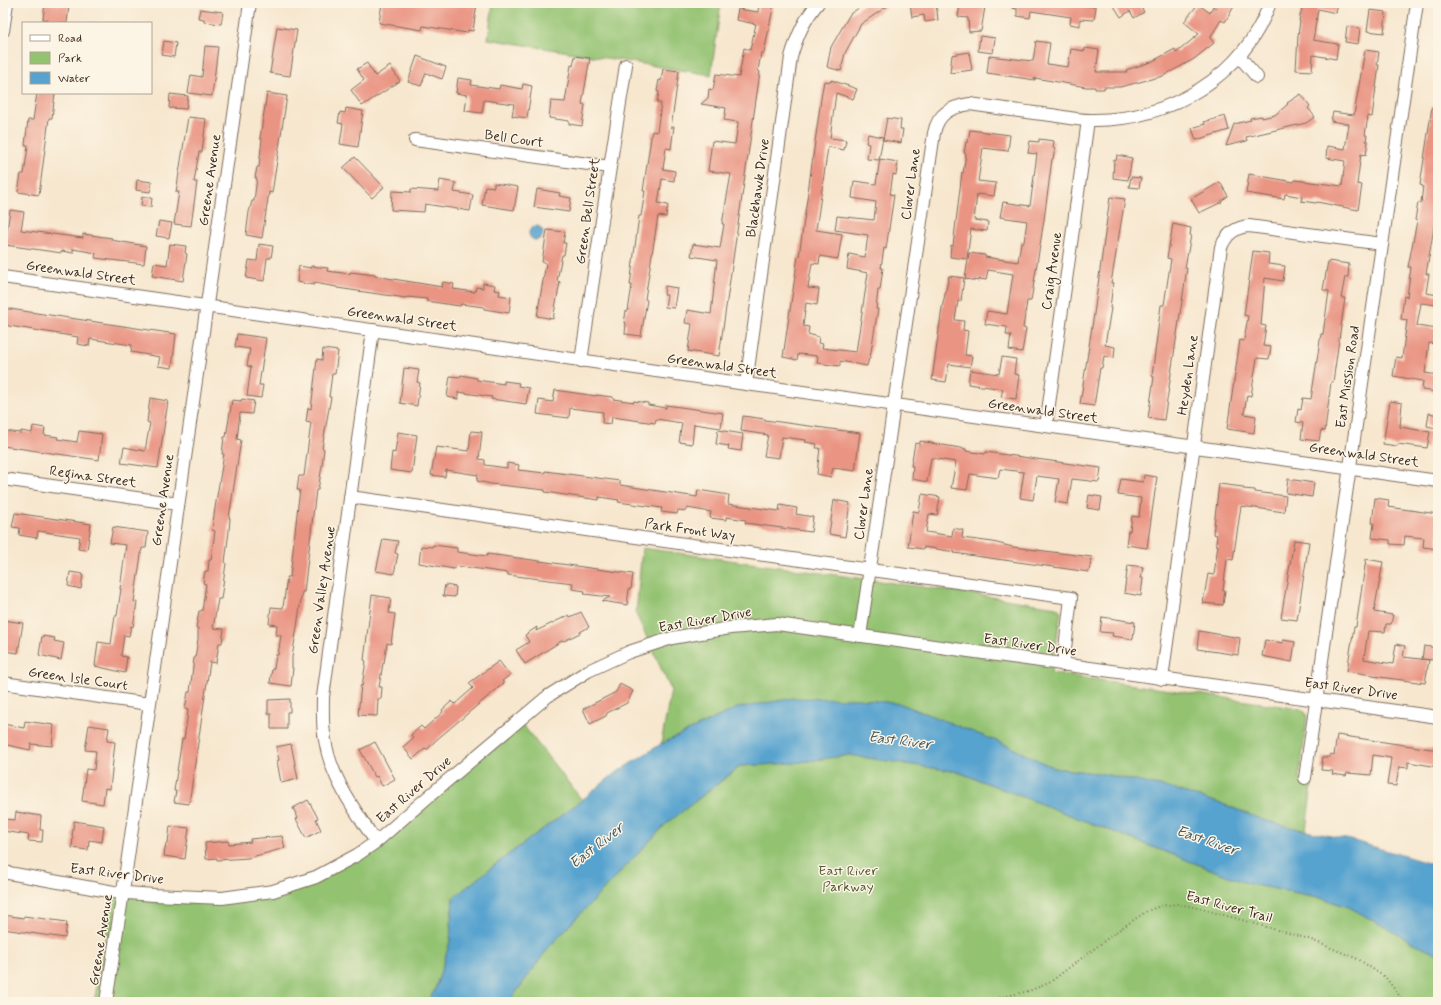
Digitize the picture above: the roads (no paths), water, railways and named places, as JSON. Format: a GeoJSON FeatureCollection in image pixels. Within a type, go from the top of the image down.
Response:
{"type":"FeatureCollection","features":[{"type":"Feature","properties":{"kind":"street"},"geometry":{"type":"LineString","coordinates":[[3,31],[7,3]]}},
{"type":"Feature","properties":{"kind":"street","name":"Greene Avenue"},"geometry":{"type":"LineString","coordinates":[[106,1002],[250,3]]}},
{"type":"Feature","properties":{"kind":"street","name":"Blackhawk Drive"},"geometry":{"type":"LineString","coordinates":[[746,384],[791,57],[797,36],[810,12],[818,3]]}},
{"type":"Feature","properties":{"kind":"street","name":"Clover Lane"},"geometry":{"type":"LineString","coordinates":[[860,636],[934,133],[938,119],[951,109],[970,104],[1088,120],[1111,120],[1143,114],[1190,96],[1211,82],[1239,56],[1255,33],[1270,3]]}},
{"type":"Feature","properties":{"kind":"street","name":"East Mission Road"},"geometry":{"type":"LineString","coordinates":[[1305,778],[1417,3]]}},
{"type":"Feature","properties":{"kind":"street"},"geometry":{"type":"LineString","coordinates":[[1239,56],[1257,78]]}},
{"type":"Feature","properties":{"kind":"street","name":"Green Bell Street"},"geometry":{"type":"LineString","coordinates":[[581,360],[626,65]]}},
{"type":"Feature","properties":{"kind":"street","name":"Craig Avenue"},"geometry":{"type":"LineString","coordinates":[[1046,426],[1088,120]]}},
{"type":"Feature","properties":{"kind":"street","name":"Bell Court"},"geometry":{"type":"LineString","coordinates":[[415,140],[610,167]]}},
{"type":"Feature","properties":{"kind":"street","name":"Heyden Lane"},"geometry":{"type":"LineString","coordinates":[[1162,679],[1221,247],[1228,234],[1242,226],[1257,226],[1382,244]]}},
{"type":"Feature","properties":{"kind":"street","name":"Greenwald Street"},"geometry":{"type":"LineString","coordinates":[[3,277],[746,384],[1438,481]]}},
{"type":"Feature","properties":{"kind":"street","name":"Green Valley Avenue"},"geometry":{"type":"LineString","coordinates":[[374,330],[323,697],[323,725],[324,740],[336,778],[376,842]]}},
{"type":"Feature","properties":{"kind":"street","name":"Regina Street"},"geometry":{"type":"LineString","coordinates":[[3,479],[178,504]]}},
{"type":"Feature","properties":{"kind":"street","name":"Park Front Way"},"geometry":{"type":"LineString","coordinates":[[350,497],[1071,598],[1063,665]]}},
{"type":"Feature","properties":{"kind":"street","name":"East River Drive"},"geometry":{"type":"LineString","coordinates":[[3,872],[123,892],[222,898],[273,891],[316,877],[357,855],[376,842],[548,696],[588,671],[629,652],[672,638],[730,628],[777,624],[1438,717]]}},
{"type":"Feature","properties":{"kind":"street","name":"Green Isle Court"},"geometry":{"type":"LineString","coordinates":[[3,683],[149,704]]}},
{"type":"Feature","properties":{"kind":"water"},"geometry":{"type":"Polygon","coordinates":[[[536,226],[541,228],[543,233],[541,238],[536,240],[531,238],[529,233],[531,228],[536,226]]]}},
{"type":"Feature","properties":{"kind":"water","name":"East River"},"geometry":{"type":"Polygon","coordinates":[[[793,698],[859,699],[901,704],[1004,744],[1054,768],[1103,774],[1173,789],[1225,805],[1263,820],[1351,840],[1438,866],[1438,954],[1410,941],[1349,907],[1314,896],[1249,884],[958,772],[849,755],[794,763],[740,766],[666,824],[549,947],[509,1002],[427,1002],[435,990],[450,942],[453,898],[614,774],[661,744],[737,708],[793,698]]]}},
{"type":"Feature","properties":{"kind":"park label","name":"East River Parkway"},"geometry":{"type":"Point","coordinates":[848,880]}}]}
